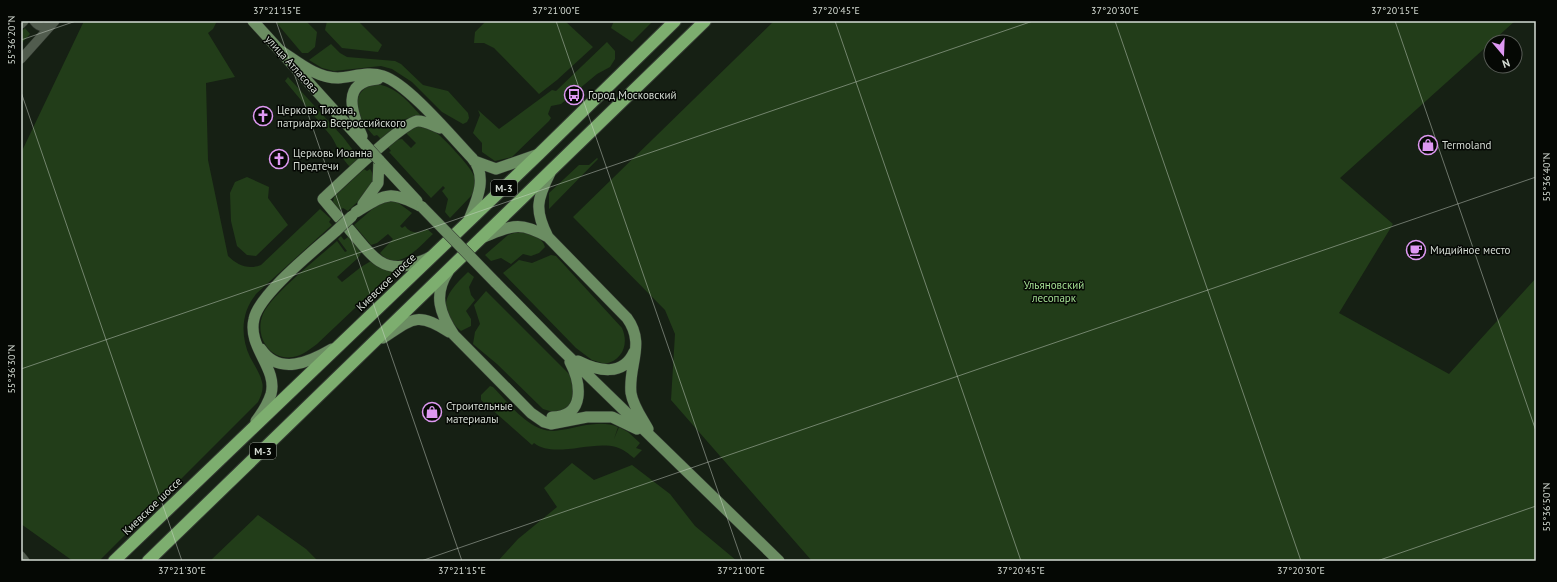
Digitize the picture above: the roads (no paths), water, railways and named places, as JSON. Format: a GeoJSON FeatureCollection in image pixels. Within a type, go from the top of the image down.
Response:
{"type":"FeatureCollection","features":[{"type":"Feature","properties":{"kind":"highway","name":"Киевское шоссе"},"geometry":{"type":"LineString","coordinates":[[114,561],[539,154],[675,21]]}},
{"type":"Feature","properties":{"kind":"highway","name":"М-3"},"geometry":{"type":"LineString","coordinates":[[148,561],[377,341],[451,266],[705,21]]}},
{"type":"Feature","properties":{"kind":"main road","name":"улица Атласова"},"geometry":{"type":"LineString","coordinates":[[253,21],[422,207],[566,354]]}},
{"type":"Feature","properties":{"kind":"main road"},"geometry":{"type":"LineString","coordinates":[[281,51],[314,73],[327,77],[375,74],[388,78],[406,90],[474,161],[479,171],[480,186],[468,222]]}},
{"type":"Feature","properties":{"kind":"main road"},"geometry":{"type":"LineString","coordinates":[[368,147],[352,111],[353,96],[358,87],[363,83],[371,80],[388,78]]}},
{"type":"Feature","properties":{"kind":"main road"},"geometry":{"type":"LineString","coordinates":[[339,218],[323,199],[403,127],[420,121],[444,130]]}},
{"type":"Feature","properties":{"kind":"main road"},"geometry":{"type":"LineString","coordinates":[[474,161],[496,169],[539,154]]}},
{"type":"Feature","properties":{"kind":"main road"},"geometry":{"type":"LineString","coordinates":[[354,214],[378,183],[379,160]]}},
{"type":"Feature","properties":{"kind":"main road"},"geometry":{"type":"LineString","coordinates":[[548,237],[539,217],[538,204],[540,195],[552,170]]}},
{"type":"Feature","properties":{"kind":"main road"},"geometry":{"type":"LineString","coordinates":[[249,431],[264,409],[272,389],[271,376],[257,348],[253,332],[254,318],[258,308],[266,296],[354,214],[379,198],[390,195],[400,196],[422,207]]}},
{"type":"Feature","properties":{"kind":"main road"},"geometry":{"type":"LineString","coordinates":[[481,238],[519,226],[530,228],[548,237],[627,318],[634,329],[637,343],[631,392],[634,403],[652,439]]}},
{"type":"Feature","properties":{"kind":"main road"},"geometry":{"type":"LineString","coordinates":[[350,229],[370,254],[381,263],[391,267],[401,267],[417,263],[438,251]]}},
{"type":"Feature","properties":{"kind":"main road"},"geometry":{"type":"LineString","coordinates":[[451,266],[442,282],[439,305],[444,319],[454,334],[531,413],[544,422],[551,424],[587,417],[612,417],[632,425],[652,439]]}},
{"type":"Feature","properties":{"kind":"main road"},"geometry":{"type":"LineString","coordinates":[[377,341],[407,322],[418,319],[432,321],[454,334]]}},
{"type":"Feature","properties":{"kind":"main road"},"geometry":{"type":"LineString","coordinates":[[253,332],[263,353],[270,359],[287,365],[295,365],[312,360],[340,345]]}},
{"type":"Feature","properties":{"kind":"main road"},"geometry":{"type":"LineString","coordinates":[[566,354],[599,370],[615,370],[628,362],[632,357],[637,343]]}},
{"type":"Feature","properties":{"kind":"main road"},"geometry":{"type":"LineString","coordinates":[[531,413],[559,416],[568,413],[575,405],[579,394],[579,384],[576,372],[566,354]]}},
{"type":"Feature","properties":{"kind":"main road"},"geometry":{"type":"LineString","coordinates":[[566,354],[779,561]]}},
{"type":"Feature","properties":{"kind":"street"},"geometry":{"type":"LineString","coordinates":[[21,24],[24,21]]}},
{"type":"Feature","properties":{"kind":"street"},"geometry":{"type":"LineString","coordinates":[[34,21],[38,26],[43,27],[53,23]]}},
{"type":"Feature","properties":{"kind":"street"},"geometry":{"type":"LineString","coordinates":[[21,60],[53,23]]}},
{"type":"Feature","properties":{"kind":"street"},"geometry":{"type":"LineString","coordinates":[[21,556],[25,561]]}},
{"type":"Feature","properties":{"kind":"place","name":"Город Московский"},"geometry":{"type":"Point","coordinates":[574,95]}},
{"type":"Feature","properties":{"kind":"place","name":"Церковь Тихона, патриарха Всероссийского"},"geometry":{"type":"Point","coordinates":[263,116]}},
{"type":"Feature","properties":{"kind":"place","name":"Termoland"},"geometry":{"type":"Point","coordinates":[1428,145]}},
{"type":"Feature","properties":{"kind":"place","name":"Церковь Иоанна Предтечи"},"geometry":{"type":"Point","coordinates":[279,159]}},
{"type":"Feature","properties":{"kind":"place","name":"Мидийное место"},"geometry":{"type":"Point","coordinates":[1416,250]}},
{"type":"Feature","properties":{"kind":"place","name":"Строительные материалы"},"geometry":{"type":"Point","coordinates":[432,412]}},
{"type":"Feature","properties":{"kind":"park label","name":"Ульяновский лесопарк"},"geometry":{"type":"Point","coordinates":[1054,291]}}]}
